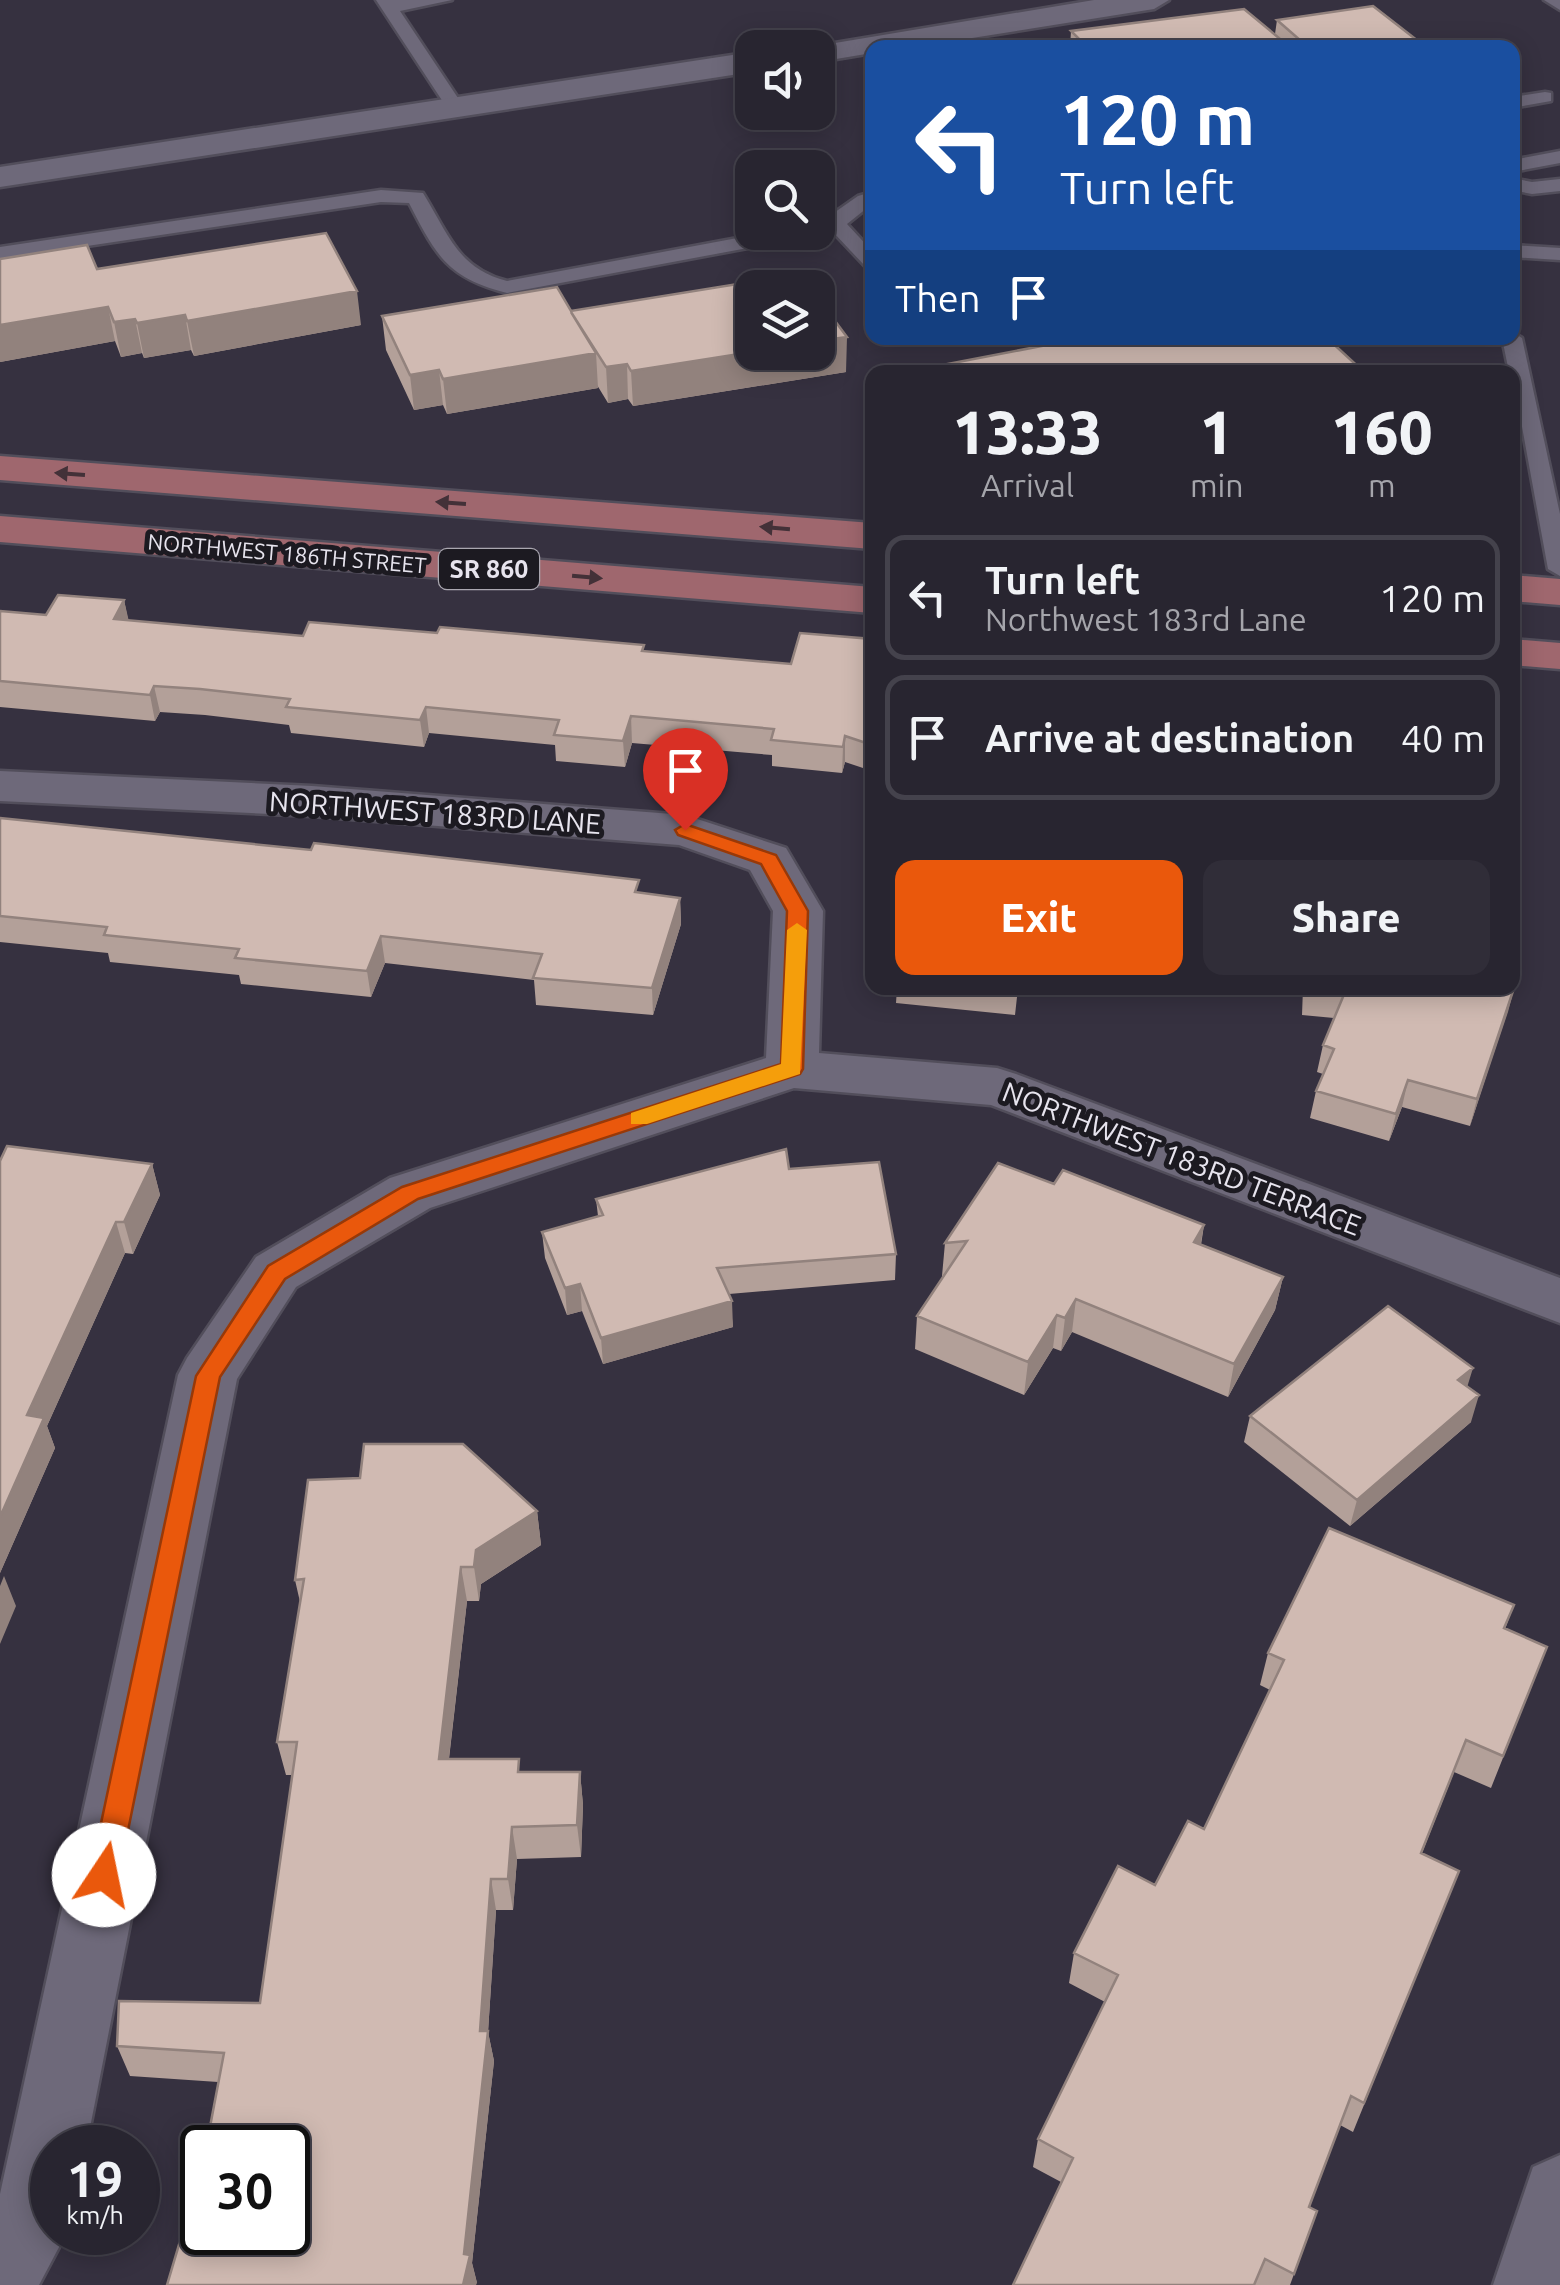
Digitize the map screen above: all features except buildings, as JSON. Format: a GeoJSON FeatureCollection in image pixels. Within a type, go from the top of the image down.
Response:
{"type":"FeatureCollection","features":[{"type":"Feature","properties":{"kind":"main road","name":"SR 860"},"geometry":{"type":"LineString","coordinates":[[0,468],[865,535]]}},
{"type":"Feature","properties":{"kind":"main road"},"geometry":{"type":"LineString","coordinates":[[106,538],[140,479]]}},
{"type":"Feature","properties":{"kind":"main road","name":"NORTHWEST 186TH STREET"},"geometry":{"type":"LineString","coordinates":[[0,529],[865,599]]}},
{"type":"Feature","properties":{"kind":"main road"},"geometry":{"type":"LineString","coordinates":[[1520,589],[1560,592]]}},
{"type":"Feature","properties":{"kind":"main road"},"geometry":{"type":"LineString","coordinates":[[1520,653],[1560,656]]}},
{"type":"Feature","properties":{"kind":"street"},"geometry":{"type":"LineString","coordinates":[[896,40],[1154,0]]}},
{"type":"Feature","properties":{"kind":"street"},"geometry":{"type":"LineString","coordinates":[[835,49],[865,45]]}},
{"type":"Feature","properties":{"kind":"street"},"geometry":{"type":"LineString","coordinates":[[0,177],[735,65]]}},
{"type":"Feature","properties":{"kind":"street","name":"NORTHWEST 183RD LANE"},"geometry":{"type":"LineString","coordinates":[[0,786],[312,801],[685,830],[768,859],[798,911],[792,1069]]}},
{"type":"Feature","properties":{"kind":"street"},"geometry":{"type":"LineString","coordinates":[[0,2277],[32,2221],[208,1376],[276,1272],[410,1193],[792,1069]]}},
{"type":"Feature","properties":{"kind":"street","name":"NORTHWEST 183RD TERRACE"},"geometry":{"type":"LineString","coordinates":[[792,1069],[996,1087],[1560,1300]]}},
{"type":"Feature","properties":{"kind":"street"},"geometry":{"type":"LineString","coordinates":[[1533,2285],[1560,2194]]}},
{"type":"Feature","properties":{"kind":"lane"},"geometry":{"type":"LineString","coordinates":[[444,0],[386,4],[455,107]]}},
{"type":"Feature","properties":{"kind":"lane"},"geometry":{"type":"LineString","coordinates":[[1520,102],[1545,97]]}},
{"type":"Feature","properties":{"kind":"lane"},"geometry":{"type":"LineString","coordinates":[[1520,165],[1560,158]]}},
{"type":"Feature","properties":{"kind":"lane"},"geometry":{"type":"LineString","coordinates":[[1520,186],[1560,185]]}},
{"type":"Feature","properties":{"kind":"lane"},"geometry":{"type":"LineString","coordinates":[[0,253],[381,196],[416,198],[452,264],[472,280],[508,287],[735,245]]}},
{"type":"Feature","properties":{"kind":"lane"},"geometry":{"type":"LineString","coordinates":[[835,222],[865,200]]}},
{"type":"Feature","properties":{"kind":"lane"},"geometry":{"type":"LineString","coordinates":[[835,233],[865,257]]}},
{"type":"Feature","properties":{"kind":"lane"},"geometry":{"type":"LineString","coordinates":[[1520,252],[1560,254]]}},
{"type":"Feature","properties":{"kind":"lane"},"geometry":{"type":"LineString","coordinates":[[1520,367],[1550,476],[1560,569]]}},
{"type":"Feature","properties":{"kind":"slow traffic"},"geometry":{"type":"LineString","coordinates":[[639,1119],[792,1069],[797,930]]}},
{"type":"Feature","properties":{"kind":"route"},"geometry":{"type":"LineString","coordinates":[[104,1875],[208,1376],[276,1272],[410,1193],[792,1069],[798,911],[768,859],[685,830]]}}]}
